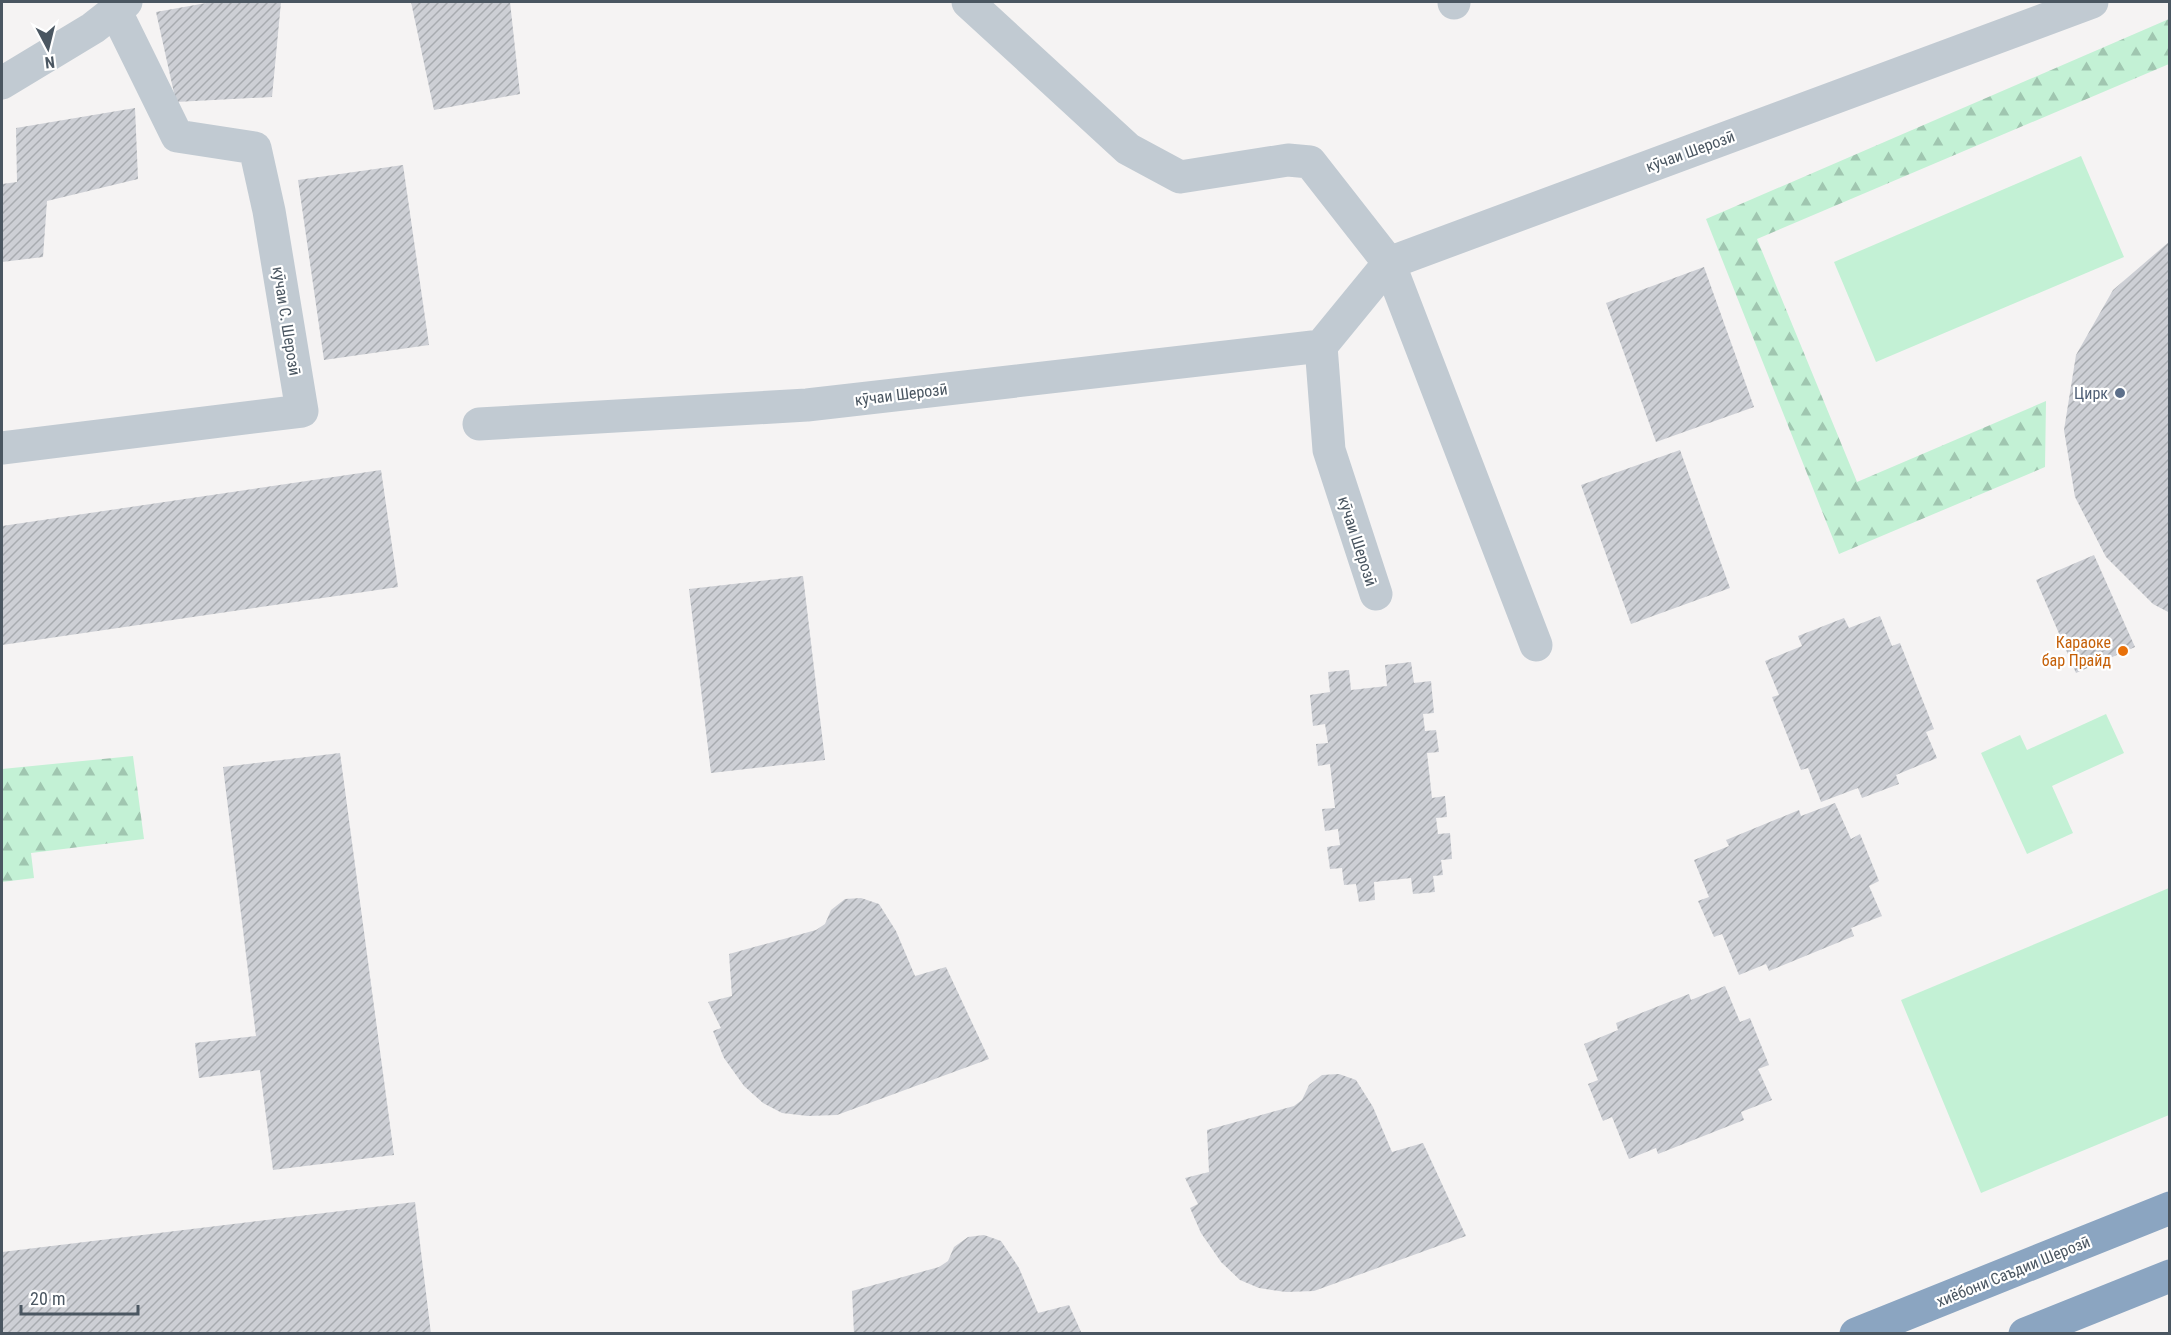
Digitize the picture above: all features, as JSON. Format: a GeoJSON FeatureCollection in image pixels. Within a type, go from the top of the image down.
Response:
{"type":"FeatureCollection","features":[{"type":"Feature","properties":{"kind":"highway","name":"хиёбони Саъдии Шерозӣ"},"geometry":{"type":"LineString","coordinates":[[1856,1334],[2169,1208]]}},
{"type":"Feature","properties":{"kind":"highway"},"geometry":{"type":"LineString","coordinates":[[2025,1334],[2169,1276]]}},
{"type":"Feature","properties":{"kind":"lane"},"geometry":{"type":"LineString","coordinates":[[968,2],[1128,149],[1180,177],[1287,160],[1310,162],[1389,263],[1536,645]]}},
{"type":"Feature","properties":{"kind":"lane","name":"кӯчаи Шерозӣ"},"geometry":{"type":"LineString","coordinates":[[1389,263],[2092,2]]}},
{"type":"Feature","properties":{"kind":"lane"},"geometry":{"type":"LineString","coordinates":[[2,83],[93,28],[120,6]]}},
{"type":"Feature","properties":{"kind":"lane","name":"кӯчаи С. Шерозӣ"},"geometry":{"type":"LineString","coordinates":[[2,448],[302,411],[269,211],[255,148],[177,136],[120,6]]}},
{"type":"Feature","properties":{"kind":"lane"},"geometry":{"type":"LineString","coordinates":[[1321,346],[1389,263]]}},
{"type":"Feature","properties":{"kind":"lane","name":"кӯчаи Шерозӣ"},"geometry":{"type":"LineString","coordinates":[[479,424],[807,405],[1321,346],[1329,450],[1376,594]]}},
{"type":"Feature","properties":{"kind":"green space"},"geometry":{"type":"Polygon","coordinates":[[[2169,19],[2169,64],[1757,239],[1857,482],[2046,401],[2045,467],[1839,554],[1706,219],[2169,19]]]}},
{"type":"Feature","properties":{"kind":"green space"},"geometry":{"type":"Polygon","coordinates":[[[2081,156],[2124,257],[1876,362],[1834,262],[2081,156]]]}},
{"type":"Feature","properties":{"kind":"green space"},"geometry":{"type":"Polygon","coordinates":[[[2106,714],[2124,753],[2052,786],[2073,833],[2027,854],[1981,753],[2020,735],[2027,750],[2106,714]]]}},
{"type":"Feature","properties":{"kind":"green space"},"geometry":{"type":"Polygon","coordinates":[[[133,756],[144,839],[31,853],[34,878],[2,882],[2,769],[133,756]]]}},
{"type":"Feature","properties":{"kind":"green space"},"geometry":{"type":"Polygon","coordinates":[[[2169,888],[2169,1115],[1981,1193],[1901,1000],[2169,888]]]}},
{"type":"Feature","properties":{"kind":"building"},"geometry":{"type":"Polygon","coordinates":[[[212,2],[281,2],[272,97],[176,102],[156,12],[212,2]]]}},
{"type":"Feature","properties":{"kind":"building"},"geometry":{"type":"Polygon","coordinates":[[[411,2],[510,2],[520,94],[434,110],[411,2]]]}},
{"type":"Feature","properties":{"kind":"building"},"geometry":{"type":"Polygon","coordinates":[[[135,108],[138,179],[47,201],[43,257],[2,262],[2,184],[17,182],[16,128],[135,108]]]}},
{"type":"Feature","properties":{"kind":"building"},"geometry":{"type":"Polygon","coordinates":[[[403,165],[429,345],[324,360],[298,180],[403,165]]]}},
{"type":"Feature","properties":{"kind":"building","name":"Цирк"},"geometry":{"type":"Polygon","coordinates":[[[2170,241],[2170,613],[2153,604],[2106,557],[2075,497],[2064,430],[2076,355],[2113,290],[2170,241]]]}},
{"type":"Feature","properties":{"kind":"building"},"geometry":{"type":"Polygon","coordinates":[[[1704,267],[1754,407],[1656,442],[1606,303],[1704,267]]]}},
{"type":"Feature","properties":{"kind":"building"},"geometry":{"type":"Polygon","coordinates":[[[1680,450],[1730,588],[1631,624],[1581,485],[1680,450]]]}},
{"type":"Feature","properties":{"kind":"building"},"geometry":{"type":"Polygon","coordinates":[[[381,470],[398,587],[2,645],[2,526],[381,470]]]}},
{"type":"Feature","properties":{"kind":"building"},"geometry":{"type":"Polygon","coordinates":[[[2094,555],[2135,647],[2076,673],[2036,580],[2094,555]]]}},
{"type":"Feature","properties":{"kind":"building"},"geometry":{"type":"Polygon","coordinates":[[[803,576],[825,760],[711,773],[689,589],[803,576]]]}},
{"type":"Feature","properties":{"kind":"building"},"geometry":{"type":"Polygon","coordinates":[[[1880,616],[1892,646],[1900,643],[1934,729],[1926,732],[1937,758],[1896,775],[1899,784],[1862,798],[1858,788],[1821,802],[1808,768],[1801,770],[1772,697],[1779,695],[1765,661],[1802,646],[1798,636],[1844,618],[1849,628],[1880,616]]]}},
{"type":"Feature","properties":{"kind":"building"},"geometry":{"type":"Polygon","coordinates":[[[1411,662],[1414,683],[1431,681],[1434,713],[1423,714],[1425,731],[1436,730],[1439,752],[1427,753],[1432,798],[1445,796],[1447,817],[1436,818],[1438,834],[1450,833],[1452,859],[1441,860],[1443,875],[1433,876],[1435,892],[1413,894],[1411,878],[1374,882],[1375,900],[1359,902],[1356,884],[1344,885],[1342,868],[1330,869],[1327,847],[1340,845],[1338,829],[1325,831],[1322,809],[1335,808],[1330,764],[1318,766],[1316,744],[1328,743],[1325,724],[1313,726],[1310,695],[1330,692],[1328,672],[1349,670],[1351,690],[1387,686],[1385,665],[1411,662]]]}},
{"type":"Feature","properties":{"kind":"building"},"geometry":{"type":"Polygon","coordinates":[[[340,753],[394,1155],[273,1170],[260,1070],[199,1078],[195,1043],[256,1036],[223,767],[340,753]]]}},
{"type":"Feature","properties":{"kind":"building"},"geometry":{"type":"Polygon","coordinates":[[[1835,803],[1851,839],[1860,834],[1879,881],[1869,886],[1882,916],[1851,928],[1854,936],[1769,971],[1766,964],[1739,975],[1722,934],[1714,937],[1698,901],[1709,897],[1694,860],[1729,846],[1726,840],[1799,810],[1801,816],[1835,803]]]}},
{"type":"Feature","properties":{"kind":"building"},"geometry":{"type":"Polygon","coordinates":[[[861,898],[879,904],[896,931],[915,976],[946,967],[989,1059],[837,1115],[808,1116],[782,1113],[763,1103],[744,1086],[724,1058],[713,1031],[721,1028],[708,1002],[732,996],[729,954],[816,930],[825,924],[831,910],[845,899],[861,898]]]}},
{"type":"Feature","properties":{"kind":"building"},"geometry":{"type":"Polygon","coordinates":[[[1725,986],[1740,1022],[1750,1018],[1769,1065],[1758,1069],[1772,1100],[1741,1112],[1744,1120],[1658,1154],[1656,1148],[1629,1159],[1612,1117],[1603,1121],[1588,1084],[1598,1080],[1584,1044],[1618,1030],[1616,1023],[1689,994],[1691,1000],[1725,986]]]}},
{"type":"Feature","properties":{"kind":"building"},"geometry":{"type":"Polygon","coordinates":[[[1339,1074],[1356,1080],[1373,1107],[1392,1152],[1423,1143],[1466,1236],[1314,1291],[1286,1292],[1259,1288],[1240,1280],[1221,1262],[1201,1233],[1190,1208],[1198,1204],[1185,1178],[1209,1172],[1207,1130],[1294,1106],[1302,1100],[1309,1085],[1322,1075],[1339,1074]]]}},
{"type":"Feature","properties":{"kind":"building"},"geometry":{"type":"Polygon","coordinates":[[[415,1202],[431,1334],[2,1334],[2,1252],[415,1202]]]}},
{"type":"Feature","properties":{"kind":"building"},"geometry":{"type":"Polygon","coordinates":[[[984,1235],[1001,1241],[1019,1268],[1038,1313],[1069,1305],[1082,1334],[854,1334],[852,1291],[939,1267],[948,1261],[954,1247],[968,1237],[984,1235]]]}},
{"type":"Feature","properties":{"kind":"place","name":"Цирк"},"geometry":{"type":"Point","coordinates":[2120,393]}},
{"type":"Feature","properties":{"kind":"place","name":"Караоке бар Прайд"},"geometry":{"type":"Point","coordinates":[2123,651]}}]}
